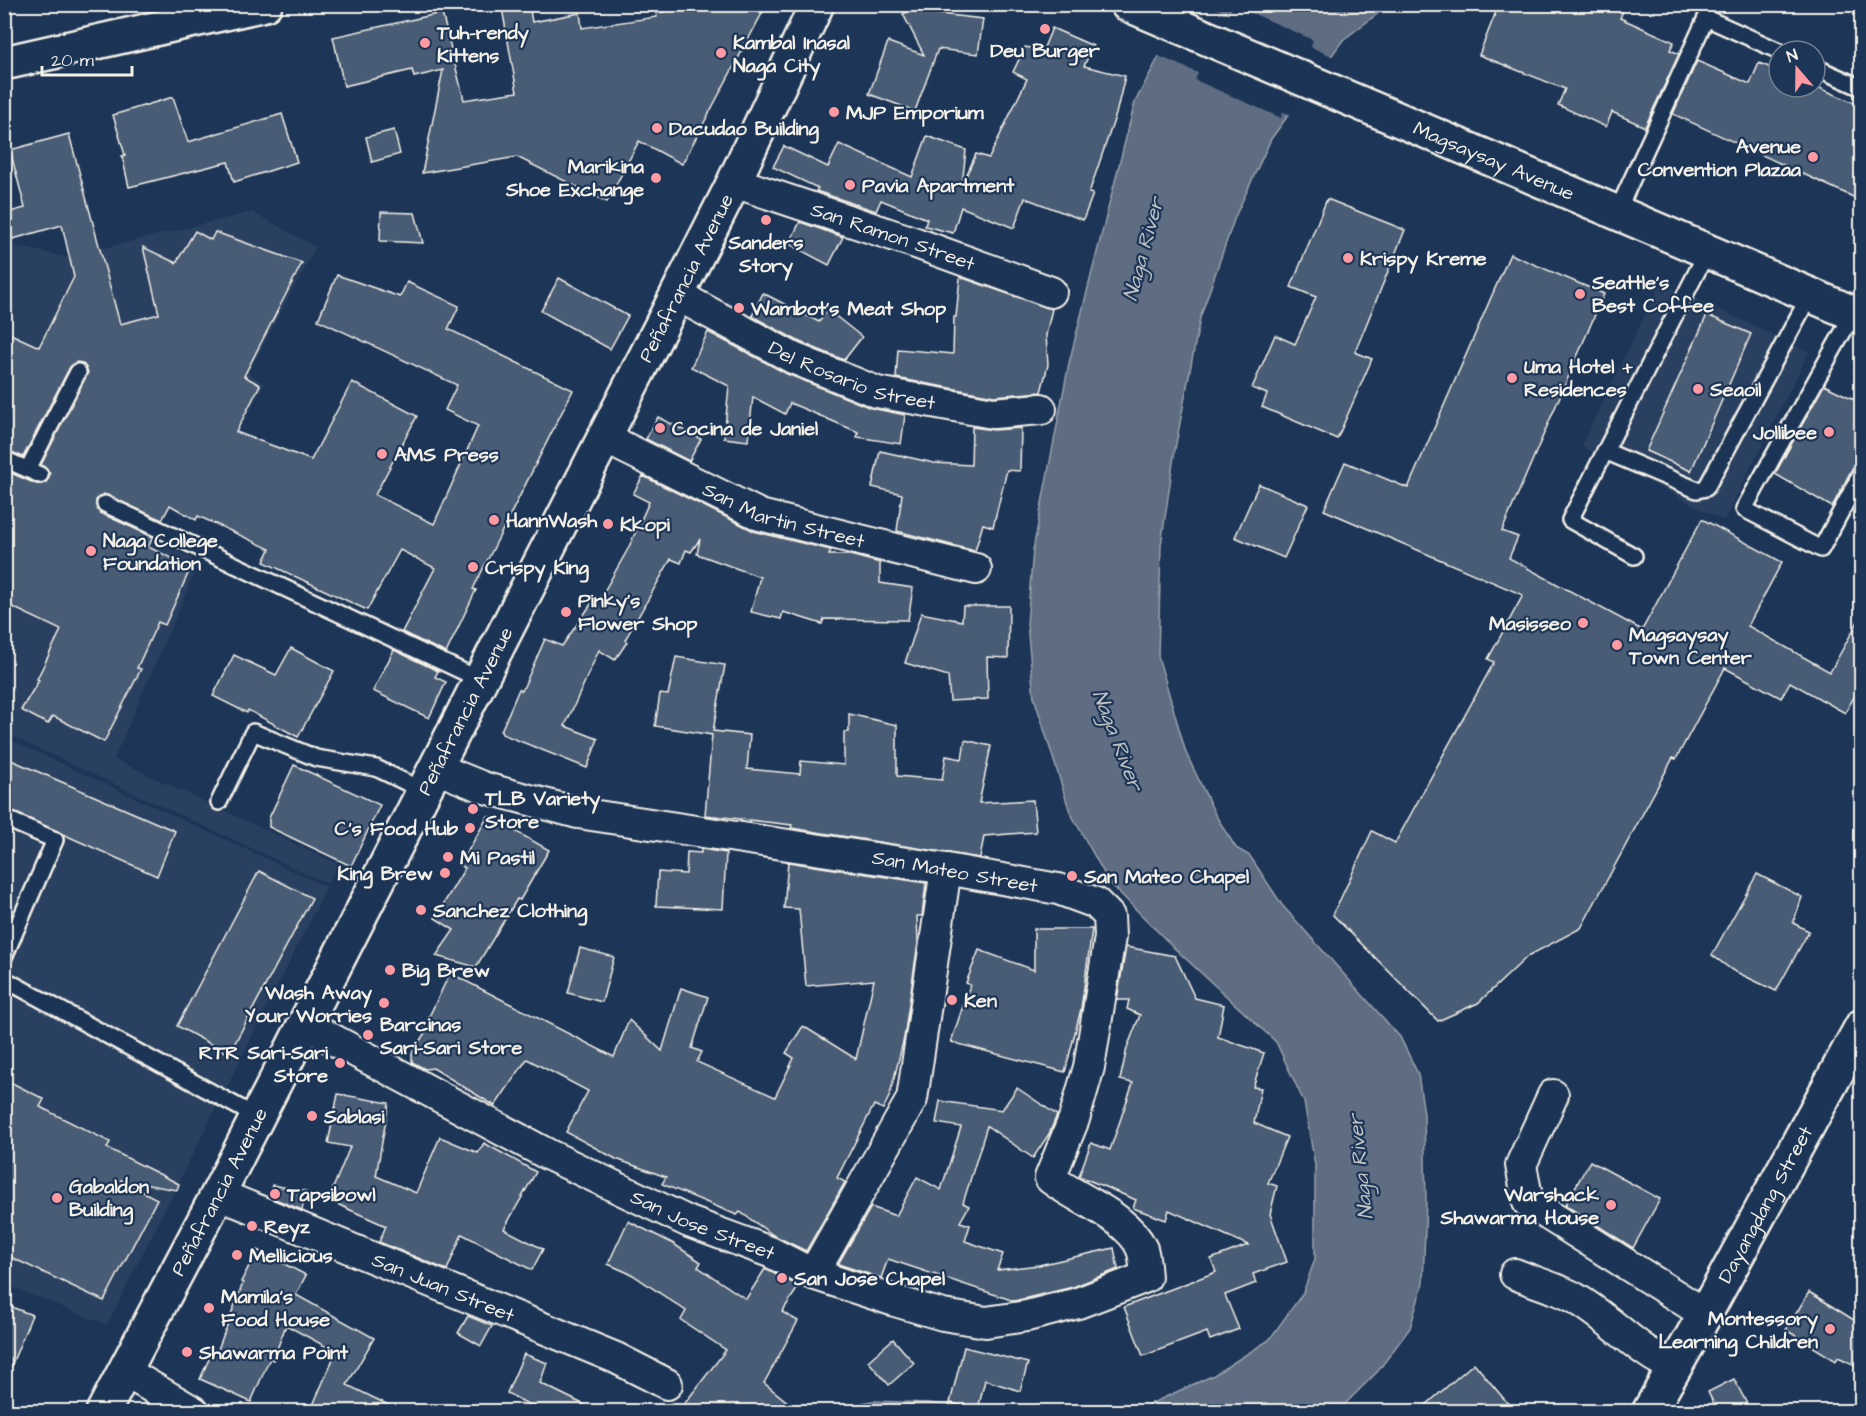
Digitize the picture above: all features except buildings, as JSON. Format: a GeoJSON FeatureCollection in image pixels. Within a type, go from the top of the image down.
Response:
{"type":"FeatureCollection","features":[{"type":"Feature","properties":{"kind":"main road"},"geometry":{"type":"LineString","coordinates":[[4,63],[265,4]]}},
{"type":"Feature","properties":{"kind":"main road","name":"Peñafrancia Avenue"},"geometry":{"type":"LineString","coordinates":[[103,1412],[218,1194],[677,295],[734,182],[817,4]]}},
{"type":"Feature","properties":{"kind":"main road","name":"Magsaysay Avenue"},"geometry":{"type":"LineString","coordinates":[[1127,4],[1857,315]]}},
{"type":"Feature","properties":{"kind":"main road","name":"Dayangdang Street"},"geometry":{"type":"LineString","coordinates":[[1649,1412],[1762,1211],[1862,1026]]}},
{"type":"Feature","properties":{"kind":"street","name":"San Ramon Street"},"geometry":{"type":"LineString","coordinates":[[734,182],[916,243],[1051,292]]}},
{"type":"Feature","properties":{"kind":"street","name":"Del Rosario Street"},"geometry":{"type":"LineString","coordinates":[[677,295],[793,358],[877,392],[993,413],[1041,409]]}},
{"type":"Feature","properties":{"kind":"street","name":"San Martin Street"},"geometry":{"type":"LineString","coordinates":[[603,437],[760,515],[976,568]]}},
{"type":"Feature","properties":{"kind":"street","name":"San Mateo Street"},"geometry":{"type":"LineString","coordinates":[[430,779],[485,788],[578,813],[946,868],[1058,889],[1096,903],[1109,916],[1110,937],[1089,1068],[1074,1119],[1050,1179],[1097,1206],[1131,1234],[1142,1249],[1144,1263]]}},
{"type":"Feature","properties":{"kind":"street"},"geometry":{"type":"LineString","coordinates":[[813,1274],[912,1099],[946,868]]}},
{"type":"Feature","properties":{"kind":"street","name":"San Jose Street"},"geometry":{"type":"LineString","coordinates":[[304,1024],[547,1154],[689,1222],[770,1252],[813,1274],[943,1315],[986,1322],[1027,1316],[1127,1286],[1146,1277],[1144,1263]]}},
{"type":"Feature","properties":{"kind":"street"},"geometry":{"type":"LineString","coordinates":[[1553,1095],[1521,1165],[1528,1202],[1705,1314]]}},
{"type":"Feature","properties":{"kind":"street","name":"San Juan Street"},"geometry":{"type":"LineString","coordinates":[[218,1194],[616,1358],[667,1384]]}},
{"type":"Feature","properties":{"kind":"street"},"geometry":{"type":"LineString","coordinates":[[1515,1274],[1574,1298],[1613,1325],[1652,1358],[1674,1367]]}},
{"type":"Feature","properties":{"kind":"street"},"geometry":{"type":"LineString","coordinates":[[124,1371],[194,1412]]}},
{"type":"Feature","properties":{"kind":"lane"},"geometry":{"type":"LineString","coordinates":[[1617,212],[1706,18],[1767,46]]}},
{"type":"Feature","properties":{"kind":"lane"},"geometry":{"type":"LineString","coordinates":[[1827,72],[1862,88]]}},
{"type":"Feature","properties":{"kind":"lane"},"geometry":{"type":"LineString","coordinates":[[1634,556],[1570,520],[1707,252]]}},
{"type":"Feature","properties":{"kind":"lane"},"geometry":{"type":"LineString","coordinates":[[1605,451],[1698,490],[1706,488],[1810,295]]}},
{"type":"Feature","properties":{"kind":"lane"},"geometry":{"type":"LineString","coordinates":[[1857,315],[1744,509],[1821,549],[1862,472]]}},
{"type":"Feature","properties":{"kind":"lane"},"geometry":{"type":"LineString","coordinates":[[4,459],[34,472],[78,372]]}},
{"type":"Feature","properties":{"kind":"lane"},"geometry":{"type":"LineString","coordinates":[[105,504],[481,680]]}},
{"type":"Feature","properties":{"kind":"lane"},"geometry":{"type":"LineString","coordinates":[[219,802],[253,732],[316,758],[430,779]]}},
{"type":"Feature","properties":{"kind":"lane"},"geometry":{"type":"LineString","coordinates":[[4,818],[55,840],[4,957]]}},
{"type":"Feature","properties":{"kind":"lane"},"geometry":{"type":"LineString","coordinates":[[4,979],[257,1117]]}},
{"type":"Feature","properties":{"kind":"shaded area","name":"Naga College Foundation"},"geometry":{"type":"Polygon","coordinates":[[[252,212],[316,247],[248,373],[264,383],[244,421],[223,410],[154,539],[199,563],[114,759],[338,864],[328,884],[5,733],[5,244],[66,257],[252,212]]]}},
{"type":"Feature","properties":{"kind":"shaded area"},"geometry":{"type":"Polygon","coordinates":[[[1661,282],[1809,352],[1724,521],[1581,446],[1661,282]]]}},
{"type":"Feature","properties":{"kind":"shaded area"},"geometry":{"type":"Polygon","coordinates":[[[4,737],[327,887],[107,1325],[5,1284],[4,737]]]}},
{"type":"Feature","properties":{"kind":"water","name":"Naga River"},"geometry":{"type":"Polygon","coordinates":[[[1186,5],[1389,5],[1343,40],[1271,139],[1235,217],[1200,318],[1175,449],[1161,545],[1158,656],[1186,753],[1216,816],[1236,848],[1250,856],[1282,905],[1400,1037],[1418,1074],[1424,1114],[1426,1202],[1423,1283],[1410,1328],[1378,1371],[1338,1411],[1126,1412],[1150,1404],[1214,1375],[1269,1340],[1303,1293],[1315,1259],[1315,1165],[1304,1102],[1276,1042],[1173,947],[1109,882],[1070,812],[1034,697],[1027,624],[1033,550],[1069,363],[1135,102],[1186,5]]]}},
{"type":"Feature","properties":{"kind":"water"},"geometry":{"type":"Polygon","coordinates":[[[872,1401],[929,1403],[987,1411],[821,1411],[872,1401]]]}},
{"type":"Feature","properties":{"kind":"pier"},"geometry":{"type":"Polygon","coordinates":[[[1183,4],[1208,5],[1229,14],[1234,5],[1313,40],[1311,47],[1334,57],[1292,115],[1283,112],[1281,118],[1195,80],[1198,73],[1156,55],[1183,4]]]}},
{"type":"Feature","properties":{"kind":"place","name":"Deu Burger"},"geometry":{"type":"Point","coordinates":[1045,29]}},
{"type":"Feature","properties":{"kind":"place","name":"Tuh-rendy Kittens"},"geometry":{"type":"Point","coordinates":[425,43]}},
{"type":"Feature","properties":{"kind":"place","name":"Kambal Inasal Naga City"},"geometry":{"type":"Point","coordinates":[721,53]}},
{"type":"Feature","properties":{"kind":"place","name":"MJP Emporium"},"geometry":{"type":"Point","coordinates":[834,112]}},
{"type":"Feature","properties":{"kind":"place","name":"Dacudao Building"},"geometry":{"type":"Point","coordinates":[657,128]}},
{"type":"Feature","properties":{"kind":"place","name":"Avenue Convention Plazaa"},"geometry":{"type":"Point","coordinates":[1813,157]}},
{"type":"Feature","properties":{"kind":"place","name":"Marikina Shoe Exchange"},"geometry":{"type":"Point","coordinates":[656,178]}},
{"type":"Feature","properties":{"kind":"place","name":"Pavia Apartment"},"geometry":{"type":"Point","coordinates":[850,185]}},
{"type":"Feature","properties":{"kind":"place","name":"Sanders Story"},"geometry":{"type":"Point","coordinates":[766,220]}},
{"type":"Feature","properties":{"kind":"place","name":"Krispy Kreme"},"geometry":{"type":"Point","coordinates":[1348,258]}},
{"type":"Feature","properties":{"kind":"place","name":"Seattle's Best Coffee"},"geometry":{"type":"Point","coordinates":[1580,294]}},
{"type":"Feature","properties":{"kind":"place","name":"Wambot's Meat Shop"},"geometry":{"type":"Point","coordinates":[739,308]}},
{"type":"Feature","properties":{"kind":"place","name":"Uma Hotel + Residences"},"geometry":{"type":"Point","coordinates":[1512,378]}},
{"type":"Feature","properties":{"kind":"place","name":"Seaoil"},"geometry":{"type":"Point","coordinates":[1698,389]}},
{"type":"Feature","properties":{"kind":"place","name":"Cocina de Janiel"},"geometry":{"type":"Point","coordinates":[660,428]}},
{"type":"Feature","properties":{"kind":"place","name":"Jollibee"},"geometry":{"type":"Point","coordinates":[1829,432]}},
{"type":"Feature","properties":{"kind":"place","name":"AMS Press"},"geometry":{"type":"Point","coordinates":[382,454]}},
{"type":"Feature","properties":{"kind":"place","name":"HannWash"},"geometry":{"type":"Point","coordinates":[494,520]}},
{"type":"Feature","properties":{"kind":"place","name":"Kkopi"},"geometry":{"type":"Point","coordinates":[608,524]}},
{"type":"Feature","properties":{"kind":"place","name":"Naga College Foundation"},"geometry":{"type":"Point","coordinates":[91,551]}},
{"type":"Feature","properties":{"kind":"place","name":"Crispy King"},"geometry":{"type":"Point","coordinates":[473,567]}},
{"type":"Feature","properties":{"kind":"place","name":"Pinky's Flower Shop"},"geometry":{"type":"Point","coordinates":[566,612]}},
{"type":"Feature","properties":{"kind":"place","name":"Masisseo"},"geometry":{"type":"Point","coordinates":[1583,623]}},
{"type":"Feature","properties":{"kind":"place","name":"Magsaysay Town Center"},"geometry":{"type":"Point","coordinates":[1617,645]}},
{"type":"Feature","properties":{"kind":"place","name":"TLB Variety Store"},"geometry":{"type":"Point","coordinates":[473,809]}},
{"type":"Feature","properties":{"kind":"place","name":"C's Food Hub"},"geometry":{"type":"Point","coordinates":[470,828]}},
{"type":"Feature","properties":{"kind":"place","name":"Mi Pastil"},"geometry":{"type":"Point","coordinates":[448,857]}},
{"type":"Feature","properties":{"kind":"place","name":"King Brew"},"geometry":{"type":"Point","coordinates":[445,873]}},
{"type":"Feature","properties":{"kind":"place","name":"San Mateo Chapel"},"geometry":{"type":"Point","coordinates":[1072,876]}},
{"type":"Feature","properties":{"kind":"place","name":"Sanchez Clothing"},"geometry":{"type":"Point","coordinates":[421,910]}},
{"type":"Feature","properties":{"kind":"place","name":"Big Brew"},"geometry":{"type":"Point","coordinates":[390,970]}},
{"type":"Feature","properties":{"kind":"place","name":"Ken"},"geometry":{"type":"Point","coordinates":[952,1000]}},
{"type":"Feature","properties":{"kind":"place","name":"Wash Away Your Worries"},"geometry":{"type":"Point","coordinates":[384,1003]}},
{"type":"Feature","properties":{"kind":"place","name":"Barcinas Sari-Sari Store"},"geometry":{"type":"Point","coordinates":[368,1035]}},
{"type":"Feature","properties":{"kind":"place","name":"RTR Sari-Sari Store"},"geometry":{"type":"Point","coordinates":[340,1063]}},
{"type":"Feature","properties":{"kind":"place","name":"Sablasi"},"geometry":{"type":"Point","coordinates":[312,1116]}},
{"type":"Feature","properties":{"kind":"place","name":"Tapsibowl"},"geometry":{"type":"Point","coordinates":[275,1194]}},
{"type":"Feature","properties":{"kind":"place","name":"Gabaldon Building"},"geometry":{"type":"Point","coordinates":[57,1198]}},
{"type":"Feature","properties":{"kind":"place","name":"Warshack Shawarma House"},"geometry":{"type":"Point","coordinates":[1611,1205]}},
{"type":"Feature","properties":{"kind":"place","name":"Reyz"},"geometry":{"type":"Point","coordinates":[252,1226]}},
{"type":"Feature","properties":{"kind":"place","name":"Mellicious"},"geometry":{"type":"Point","coordinates":[237,1255]}},
{"type":"Feature","properties":{"kind":"place","name":"San Jose Chapel"},"geometry":{"type":"Point","coordinates":[782,1278]}},
{"type":"Feature","properties":{"kind":"place","name":"Mamila's Food House"},"geometry":{"type":"Point","coordinates":[209,1308]}},
{"type":"Feature","properties":{"kind":"place","name":"Montessory Learning Children"},"geometry":{"type":"Point","coordinates":[1830,1329]}},
{"type":"Feature","properties":{"kind":"place","name":"Shawarma Point"},"geometry":{"type":"Point","coordinates":[187,1352]}}]}
